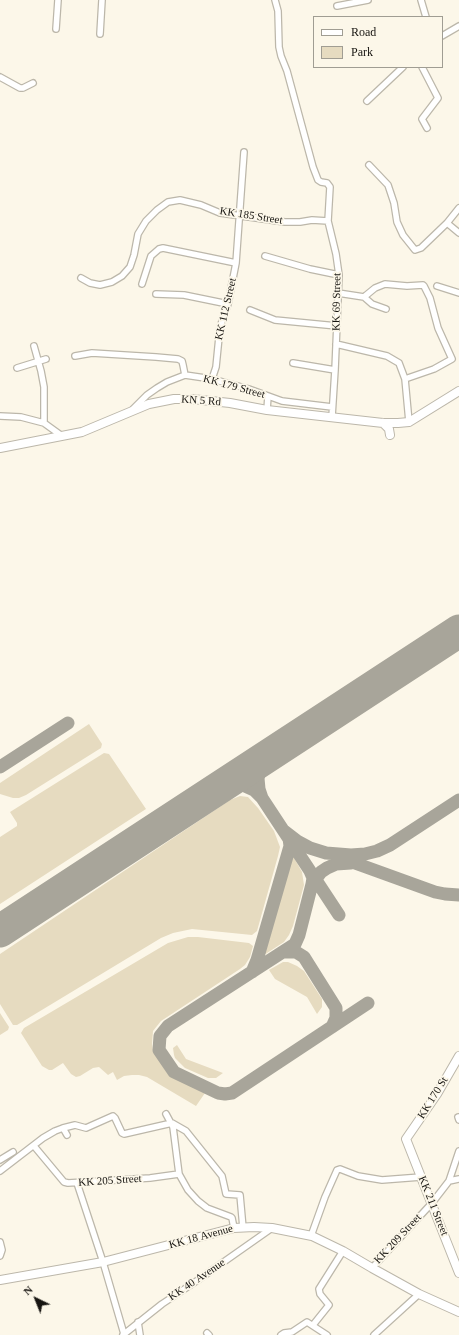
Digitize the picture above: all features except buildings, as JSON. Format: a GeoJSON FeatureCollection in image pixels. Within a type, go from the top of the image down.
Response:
{"type":"FeatureCollection","features":[{"type":"Feature","properties":{"kind":"main road"},"geometry":{"type":"LineString","coordinates":[[409,422],[459,391]]}},
{"type":"Feature","properties":{"kind":"main road","name":"KN 5 Rd"},"geometry":{"type":"LineString","coordinates":[[0,448],[82,432],[160,401],[180,399],[230,403],[267,410],[383,423],[409,422]]}},
{"type":"Feature","properties":{"kind":"main road"},"geometry":{"type":"LineString","coordinates":[[383,423],[389,429],[390,435]]}},
{"type":"Feature","properties":{"kind":"main road","name":"KK 170 St"},"geometry":{"type":"LineString","coordinates":[[406,1139],[437,1094],[459,1056]]}},
{"type":"Feature","properties":{"kind":"main road","name":"KK 211 Street"},"geometry":{"type":"LineString","coordinates":[[406,1139],[457,1260],[459,1273]]}},
{"type":"Feature","properties":{"kind":"main road","name":"KK 18 Avenue"},"geometry":{"type":"LineString","coordinates":[[0,1280],[103,1262],[234,1228],[272,1228],[311,1236],[343,1251],[419,1294],[459,1312]]}},
{"type":"Feature","properties":{"kind":"street"},"geometry":{"type":"LineString","coordinates":[[56,28],[58,0]]}},
{"type":"Feature","properties":{"kind":"street"},"geometry":{"type":"LineString","coordinates":[[100,34],[102,0]]}},
{"type":"Feature","properties":{"kind":"street","name":"KK 69 Street"},"geometry":{"type":"LineString","coordinates":[[275,0],[278,11],[282,56],[313,167],[318,180],[327,183],[330,188],[328,221],[336,254],[338,275],[332,417]]}},
{"type":"Feature","properties":{"kind":"street"},"geometry":{"type":"LineString","coordinates":[[337,6],[368,0]]}},
{"type":"Feature","properties":{"kind":"street"},"geometry":{"type":"LineString","coordinates":[[420,0],[426,16]]}},
{"type":"Feature","properties":{"kind":"street"},"geometry":{"type":"LineString","coordinates":[[443,35],[459,26]]}},
{"type":"Feature","properties":{"kind":"street"},"geometry":{"type":"LineString","coordinates":[[423,68],[438,98],[425,112],[422,119],[427,128]]}},
{"type":"Feature","properties":{"kind":"street"},"geometry":{"type":"LineString","coordinates":[[367,101],[396,69]]}},
{"type":"Feature","properties":{"kind":"street"},"geometry":{"type":"LineString","coordinates":[[0,77],[20,88],[33,83]]}},
{"type":"Feature","properties":{"kind":"street","name":"KK 112 Street"},"geometry":{"type":"LineString","coordinates":[[212,378],[216,367],[220,327],[228,304],[236,262],[244,152]]}},
{"type":"Feature","properties":{"kind":"street"},"geometry":{"type":"LineString","coordinates":[[369,165],[388,185],[394,203],[397,222],[413,249],[417,250],[421,248],[447,223],[459,208]]}},
{"type":"Feature","properties":{"kind":"street","name":"KK 185 Street"},"geometry":{"type":"LineString","coordinates":[[81,278],[100,286],[112,282],[122,276],[130,267],[138,234],[146,221],[168,202],[180,200],[201,205],[220,212],[285,222],[312,220],[328,221]]}},
{"type":"Feature","properties":{"kind":"street"},"geometry":{"type":"LineString","coordinates":[[447,223],[459,233]]}},
{"type":"Feature","properties":{"kind":"street","name":"KK 112 Street"},"geometry":{"type":"LineString","coordinates":[[142,284],[152,256],[159,249],[168,248],[236,262]]}},
{"type":"Feature","properties":{"kind":"street"},"geometry":{"type":"LineString","coordinates":[[265,256],[310,269],[338,275]]}},
{"type":"Feature","properties":{"kind":"street"},"geometry":{"type":"LineString","coordinates":[[364,297],[375,288],[385,284],[407,286],[422,285],[426,289],[438,328],[452,359],[434,369],[405,379]]}},
{"type":"Feature","properties":{"kind":"street"},"geometry":{"type":"LineString","coordinates":[[437,286],[459,293]]}},
{"type":"Feature","properties":{"kind":"street"},"geometry":{"type":"LineString","coordinates":[[338,293],[364,297],[372,304],[386,309]]}},
{"type":"Feature","properties":{"kind":"street"},"geometry":{"type":"LineString","coordinates":[[156,294],[184,295],[228,304]]}},
{"type":"Feature","properties":{"kind":"street"},"geometry":{"type":"LineString","coordinates":[[250,310],[275,320],[337,326]]}},
{"type":"Feature","properties":{"kind":"street"},"geometry":{"type":"LineString","coordinates":[[336,344],[387,356],[399,363],[405,379],[409,422]]}},
{"type":"Feature","properties":{"kind":"street"},"geometry":{"type":"LineString","coordinates":[[34,346],[44,387],[44,423]]}},
{"type":"Feature","properties":{"kind":"street"},"geometry":{"type":"LineString","coordinates":[[75,356],[92,353],[156,357],[178,360],[182,362],[185,375],[167,382],[157,388],[147,395],[132,411]]}},
{"type":"Feature","properties":{"kind":"street"},"geometry":{"type":"LineString","coordinates":[[17,368],[46,359]]}},
{"type":"Feature","properties":{"kind":"street"},"geometry":{"type":"LineString","coordinates":[[293,363],[335,370]]}},
{"type":"Feature","properties":{"kind":"street","name":"KK 179 Street"},"geometry":{"type":"LineString","coordinates":[[185,375],[212,378],[282,401],[332,407]]}},
{"type":"Feature","properties":{"kind":"street"},"geometry":{"type":"LineString","coordinates":[[267,410],[268,396]]}},
{"type":"Feature","properties":{"kind":"street"},"geometry":{"type":"LineString","coordinates":[[0,416],[21,417],[44,423],[62,436]]}},
{"type":"Feature","properties":{"kind":"street"},"geometry":{"type":"LineString","coordinates":[[166,1114],[172,1123],[174,1131],[179,1174],[188,1190],[207,1208],[232,1218],[234,1228]]}},
{"type":"Feature","properties":{"kind":"street"},"geometry":{"type":"LineString","coordinates":[[0,1171],[43,1138],[63,1128],[75,1125],[86,1128],[113,1116],[124,1134],[172,1123],[186,1131],[218,1170],[222,1176],[226,1194],[240,1195],[243,1228]]}},
{"type":"Feature","properties":{"kind":"street"},"geometry":{"type":"LineString","coordinates":[[63,1128],[67,1134]]}},
{"type":"Feature","properties":{"kind":"street","name":"KK 205 Street"},"geometry":{"type":"LineString","coordinates":[[34,1146],[64,1182],[77,1183],[150,1178],[179,1174]]}},
{"type":"Feature","properties":{"kind":"street","name":"KK 209 Street"},"geometry":{"type":"LineString","coordinates":[[372,1268],[432,1203],[449,1181],[459,1151]]}},
{"type":"Feature","properties":{"kind":"street"},"geometry":{"type":"LineString","coordinates":[[0,1160],[12,1152]]}},
{"type":"Feature","properties":{"kind":"street"},"geometry":{"type":"LineString","coordinates":[[311,1236],[324,1197],[337,1170],[340,1168],[358,1176],[382,1180],[421,1177]]}},
{"type":"Feature","properties":{"kind":"street"},"geometry":{"type":"LineString","coordinates":[[449,1181],[459,1180]]}},
{"type":"Feature","properties":{"kind":"street"},"geometry":{"type":"LineString","coordinates":[[77,1183],[103,1262],[123,1334]]}},
{"type":"Feature","properties":{"kind":"street","name":"KK 40 Avenue"},"geometry":{"type":"LineString","coordinates":[[123,1334],[162,1304],[272,1228]]}},
{"type":"Feature","properties":{"kind":"street"},"geometry":{"type":"LineString","coordinates":[[0,1242],[2,1250],[0,1256]]}},
{"type":"Feature","properties":{"kind":"street"},"geometry":{"type":"LineString","coordinates":[[313,1325],[329,1305],[320,1294],[319,1289],[343,1251]]}},
{"type":"Feature","properties":{"kind":"street"},"geometry":{"type":"LineString","coordinates":[[374,1335],[381,1333],[419,1294]]}},
{"type":"Feature","properties":{"kind":"street"},"geometry":{"type":"LineString","coordinates":[[138,1322],[140,1335]]}},
{"type":"Feature","properties":{"kind":"street"},"geometry":{"type":"LineString","coordinates":[[281,1335],[284,1333],[293,1332],[307,1322],[327,1335]]}},
{"type":"Feature","properties":{"kind":"green space"},"geometry":{"type":"Polygon","coordinates":[[[89,724],[102,744],[101,748],[26,795],[19,798],[13,798],[0,794],[0,783],[89,724]]]}},
{"type":"Feature","properties":{"kind":"green space"},"geometry":{"type":"Polygon","coordinates":[[[104,753],[109,754],[146,809],[0,904],[0,837],[17,826],[17,823],[10,812],[104,753]]]}},
{"type":"Feature","properties":{"kind":"green space"},"geometry":{"type":"Polygon","coordinates":[[[240,796],[248,797],[258,808],[274,831],[280,847],[257,931],[252,935],[192,929],[173,933],[161,938],[17,1025],[13,1025],[0,1004],[0,954],[230,800],[240,796]]]}},
{"type":"Feature","properties":{"kind":"green space"},"geometry":{"type":"Polygon","coordinates":[[[293,856],[302,872],[304,885],[293,926],[284,942],[264,955],[293,856]]]}},
{"type":"Feature","properties":{"kind":"green space"},"geometry":{"type":"Polygon","coordinates":[[[188,937],[249,943],[253,946],[250,957],[245,965],[161,1021],[153,1031],[153,1051],[168,1074],[205,1093],[196,1106],[147,1077],[132,1075],[124,1076],[117,1080],[113,1072],[108,1075],[99,1067],[93,1068],[76,1077],[71,1074],[63,1063],[52,1070],[42,1066],[21,1033],[24,1028],[168,943],[188,937]]]}},
{"type":"Feature","properties":{"kind":"green space"},"geometry":{"type":"Polygon","coordinates":[[[283,962],[288,962],[304,971],[322,999],[322,1007],[317,1014],[307,997],[275,979],[269,970],[283,962]]]}},
{"type":"Feature","properties":{"kind":"green space"},"geometry":{"type":"Polygon","coordinates":[[[0,1013],[9,1027],[8,1030],[0,1035],[0,1013]]]}},
{"type":"Feature","properties":{"kind":"green space"},"geometry":{"type":"Polygon","coordinates":[[[177,1045],[186,1059],[223,1073],[216,1078],[208,1078],[185,1068],[175,1058],[173,1048],[177,1045]]]}},
{"type":"Feature","properties":{"kind":"taxiway"},"geometry":{"type":"LineString","coordinates":[[0,767],[68,723]]}},
{"type":"Feature","properties":{"kind":"taxiway"},"geometry":{"type":"LineString","coordinates":[[262,798],[258,778],[262,765],[272,753]]}},
{"type":"Feature","properties":{"kind":"taxiway"},"geometry":{"type":"LineString","coordinates":[[221,786],[230,784],[243,785],[254,790],[262,798],[339,915]]}},
{"type":"Feature","properties":{"kind":"taxiway"},"geometry":{"type":"LineString","coordinates":[[284,831],[297,841],[310,848],[326,853],[351,855],[365,854],[377,851],[390,845],[459,800]]}},
{"type":"Feature","properties":{"kind":"taxiway"},"geometry":{"type":"LineString","coordinates":[[252,972],[257,960],[290,846],[289,838]]}},
{"type":"Feature","properties":{"kind":"taxiway"},"geometry":{"type":"LineString","coordinates":[[341,858],[435,892],[459,895]]}},
{"type":"Feature","properties":{"kind":"taxiway"},"geometry":{"type":"LineString","coordinates":[[312,884],[321,872],[327,868],[336,864],[351,863]]}},
{"type":"Feature","properties":{"kind":"taxiway"},"geometry":{"type":"LineString","coordinates":[[310,871],[313,878],[312,884],[299,935],[295,944],[168,1026],[160,1036],[159,1050],[174,1072],[218,1093],[232,1093],[368,1003]]}},
{"type":"Feature","properties":{"kind":"taxiway"},"geometry":{"type":"LineString","coordinates":[[283,952],[296,952],[304,957],[336,1008],[336,1018],[332,1027]]}},
{"type":"Feature","properties":{"kind":"runway"},"geometry":{"type":"LineString","coordinates":[[0,931],[459,631]]}}]}
